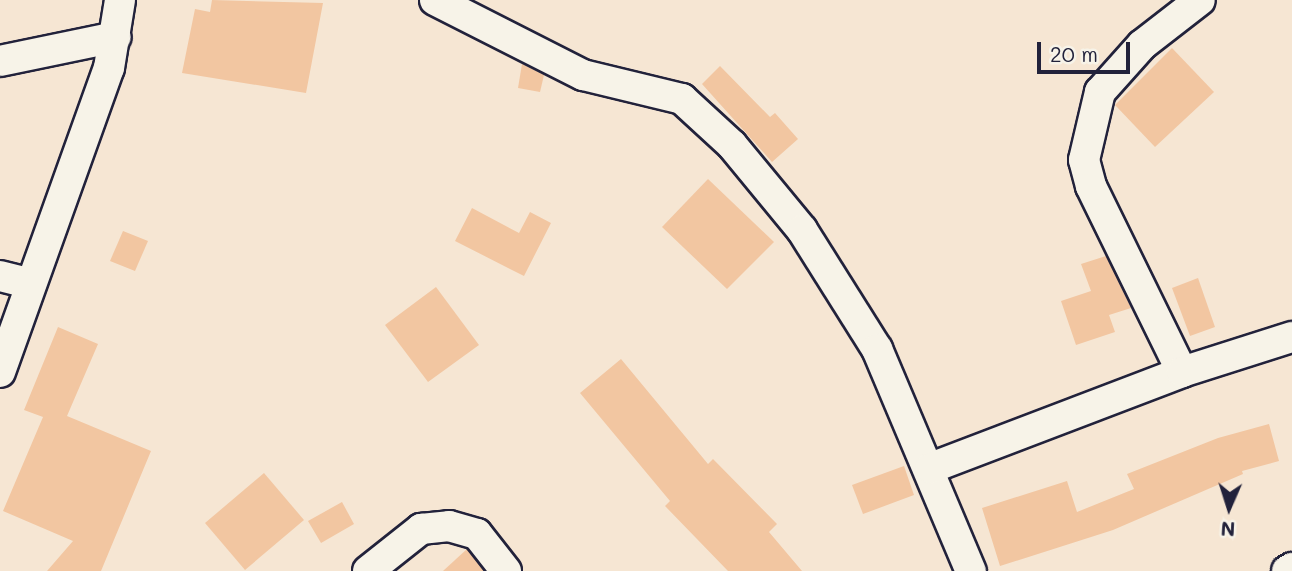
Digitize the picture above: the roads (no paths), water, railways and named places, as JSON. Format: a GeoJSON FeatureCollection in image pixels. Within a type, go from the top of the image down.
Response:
{"type":"FeatureCollection","features":[{"type":"Feature","properties":{"kind":"street"},"geometry":{"type":"LineString","coordinates":[[0,372],[117,37],[120,0]]}},
{"type":"Feature","properties":{"kind":"street"},"geometry":{"type":"LineString","coordinates":[[435,0],[583,75],[682,99],[732,145],[802,230],[877,349],[931,468],[971,571]]}},
{"type":"Feature","properties":{"kind":"street"},"geometry":{"type":"LineString","coordinates":[[1182,372],[1091,186],[1084,160],[1100,92],[1142,45],[1200,0]]}},
{"type":"Feature","properties":{"kind":"street"},"geometry":{"type":"LineString","coordinates":[[0,61],[117,37]]}},
{"type":"Feature","properties":{"kind":"street"},"geometry":{"type":"LineString","coordinates":[[0,276],[31,284]]}},
{"type":"Feature","properties":{"kind":"street"},"geometry":{"type":"LineString","coordinates":[[931,468],[1182,372],[1292,337]]}},
{"type":"Feature","properties":{"kind":"street"},"geometry":{"type":"LineString","coordinates":[[368,571],[421,529],[449,526],[477,534],[506,571]]}},
{"type":"Feature","properties":{"kind":"street"},"geometry":{"type":"LineString","coordinates":[[1287,571],[1292,568]]}}]}
